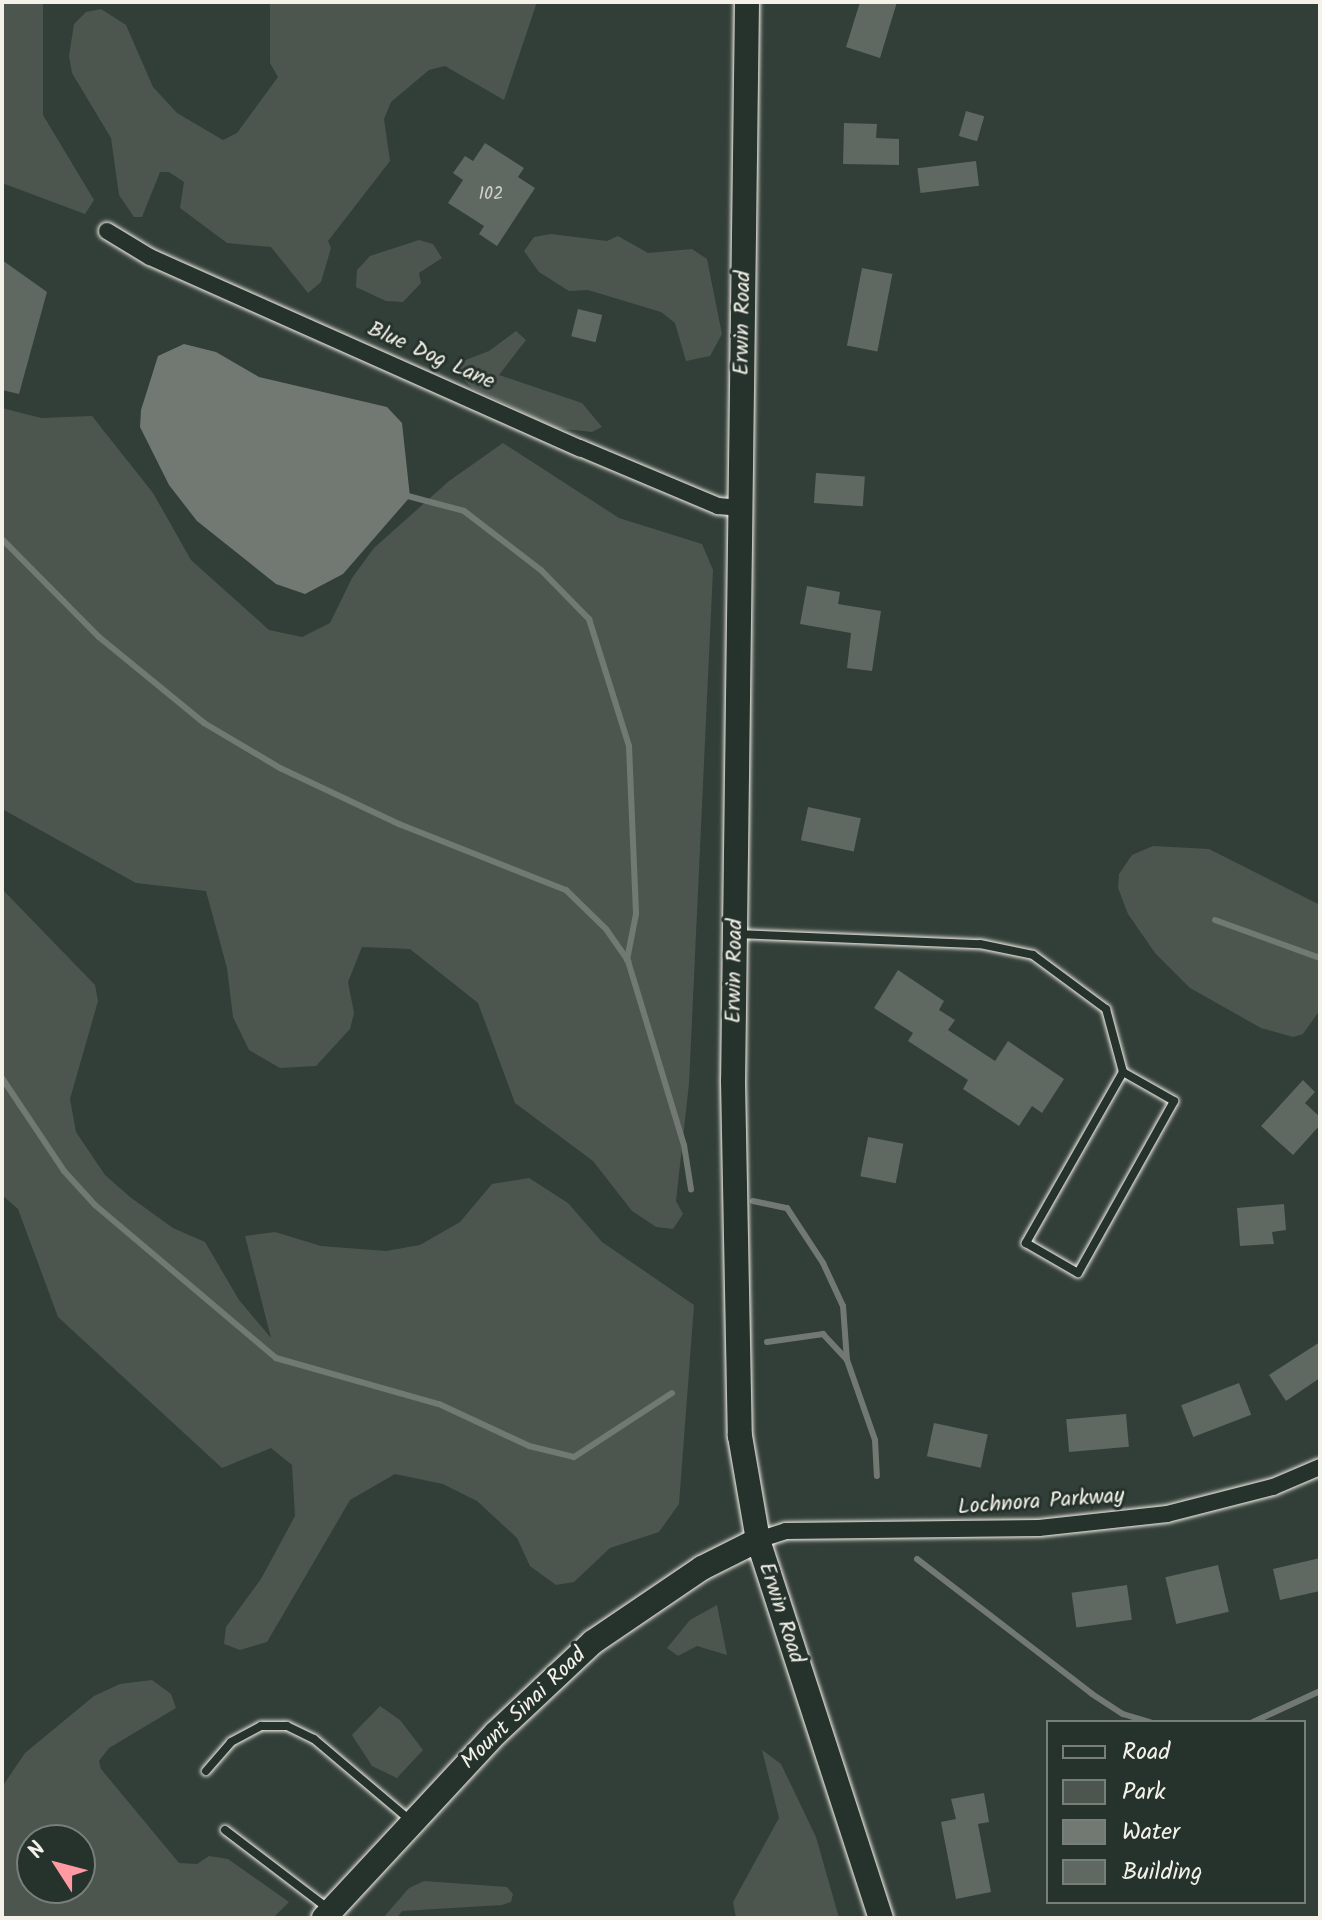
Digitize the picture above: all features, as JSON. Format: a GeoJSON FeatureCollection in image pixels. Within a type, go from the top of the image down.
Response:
{"type":"FeatureCollection","features":[{"type":"Feature","properties":{"kind":"main road","name":"Erwin Road"},"geometry":{"type":"LineString","coordinates":[[747,2],[736,934],[735,1331],[743,1471],[758,1540],[881,1918]]}},
{"type":"Feature","properties":{"kind":"main road","name":"Mount Sinai Road"},"geometry":{"type":"LineString","coordinates":[[328,1914],[411,1821],[593,1642],[702,1568],[758,1540]]}},
{"type":"Feature","properties":{"kind":"street","name":"Blue Dog Lane"},"geometry":{"type":"LineString","coordinates":[[107,231],[150,257],[580,448],[718,506],[741,508]]}},
{"type":"Feature","properties":{"kind":"street","name":"Lochnora Parkway"},"geometry":{"type":"LineString","coordinates":[[758,1540],[786,1531],[1039,1528],[1167,1514],[1273,1487],[1320,1467]]}},
{"type":"Feature","properties":{"kind":"lane"},"geometry":{"type":"LineString","coordinates":[[736,934],[980,944],[1033,955],[1106,1009],[1123,1072],[1026,1243],[1078,1273],[1174,1101],[1123,1072]]}},
{"type":"Feature","properties":{"kind":"lane"},"geometry":{"type":"LineString","coordinates":[[206,1771],[231,1742],[261,1726],[287,1726],[314,1739],[411,1821]]}},
{"type":"Feature","properties":{"kind":"lane"},"geometry":{"type":"LineString","coordinates":[[225,1830],[328,1914]]}},
{"type":"Feature","properties":{"kind":"green space"},"geometry":{"type":"Polygon","coordinates":[[[2,2],[43,2],[43,115],[94,200],[85,214],[2,183],[2,2]]]}},
{"type":"Feature","properties":{"kind":"green space"},"geometry":{"type":"Polygon","coordinates":[[[270,2],[537,2],[504,100],[445,66],[429,70],[391,102],[384,119],[390,161],[328,241],[331,248],[321,282],[308,293],[271,247],[227,243],[180,208],[184,182],[169,172],[160,172],[142,217],[134,217],[119,195],[111,138],[72,73],[69,56],[74,24],[86,12],[101,9],[126,25],[153,87],[177,113],[223,140],[237,133],[278,77],[270,63],[270,2]]]}},
{"type":"Feature","properties":{"kind":"green space"},"geometry":{"type":"Polygon","coordinates":[[[551,234],[607,241],[618,236],[648,253],[692,249],[707,259],[722,334],[710,356],[686,361],[675,323],[661,312],[588,290],[569,291],[539,272],[524,251],[534,237],[551,234]]]}},
{"type":"Feature","properties":{"kind":"green space"},"geometry":{"type":"Polygon","coordinates":[[[419,240],[433,244],[442,258],[419,273],[421,283],[403,302],[386,301],[356,287],[357,270],[370,256],[419,240]]]}},
{"type":"Feature","properties":{"kind":"green space"},"geometry":{"type":"Polygon","coordinates":[[[516,331],[526,340],[499,375],[582,403],[602,427],[592,432],[556,428],[472,388],[455,370],[458,363],[489,351],[516,331]]]}},
{"type":"Feature","properties":{"kind":"green space"},"geometry":{"type":"Polygon","coordinates":[[[2,408],[41,418],[92,416],[153,493],[191,560],[269,630],[302,637],[330,623],[352,578],[374,548],[449,481],[503,443],[619,518],[702,544],[713,570],[689,1084],[676,1201],[683,1214],[673,1229],[656,1227],[632,1211],[593,1161],[515,1103],[478,1003],[410,949],[362,947],[348,982],[354,1013],[350,1029],[316,1066],[280,1068],[249,1050],[233,1017],[227,968],[206,891],[136,883],[2,809],[2,408]]]}},
{"type":"Feature","properties":{"kind":"green space"},"geometry":{"type":"Polygon","coordinates":[[[1153,846],[1209,849],[1320,905],[1320,1010],[1303,1034],[1293,1037],[1261,1028],[1190,988],[1155,953],[1128,914],[1118,888],[1119,874],[1132,855],[1153,846]]]}},
{"type":"Feature","properties":{"kind":"green space"},"geometry":{"type":"Polygon","coordinates":[[[2,889],[95,985],[98,1001],[70,1099],[76,1132],[105,1175],[130,1197],[173,1228],[205,1242],[239,1300],[271,1338],[245,1236],[275,1232],[321,1246],[386,1251],[420,1245],[460,1222],[492,1184],[529,1178],[568,1203],[602,1242],[694,1305],[679,1504],[659,1532],[610,1548],[574,1582],[556,1585],[530,1566],[517,1538],[477,1501],[443,1484],[395,1474],[350,1500],[267,1642],[240,1650],[224,1644],[226,1627],[261,1579],[295,1516],[292,1465],[271,1448],[222,1468],[58,1317],[18,1209],[2,1195],[2,889]]]}},
{"type":"Feature","properties":{"kind":"green space"},"geometry":{"type":"Polygon","coordinates":[[[717,1605],[727,1655],[697,1646],[678,1656],[667,1648],[690,1620],[717,1605]]]}},
{"type":"Feature","properties":{"kind":"green space"},"geometry":{"type":"Polygon","coordinates":[[[152,1680],[171,1694],[176,1708],[109,1748],[99,1761],[101,1769],[179,1863],[197,1864],[209,1856],[228,1859],[289,1902],[273,1918],[2,1918],[2,1787],[25,1753],[94,1696],[120,1684],[152,1680]]]}},
{"type":"Feature","properties":{"kind":"green space"},"geometry":{"type":"Polygon","coordinates":[[[380,1706],[400,1720],[423,1750],[397,1778],[372,1766],[352,1735],[380,1706]]]}},
{"type":"Feature","properties":{"kind":"green space"},"geometry":{"type":"Polygon","coordinates":[[[762,1750],[781,1764],[816,1837],[839,1918],[736,1918],[733,1902],[779,1818],[762,1750]]]}},
{"type":"Feature","properties":{"kind":"green space"},"geometry":{"type":"Polygon","coordinates":[[[424,1881],[507,1887],[513,1894],[511,1902],[502,1905],[402,1911],[397,1918],[383,1918],[409,1888],[424,1881]]]}},
{"type":"Feature","properties":{"kind":"water"},"geometry":{"type":"Polygon","coordinates":[[[184,344],[216,352],[259,377],[387,407],[402,423],[410,497],[343,574],[305,594],[276,584],[197,521],[169,485],[140,427],[141,410],[158,356],[184,344]]]}},
{"type":"Feature","properties":{"kind":"building"},"geometry":{"type":"Polygon","coordinates":[[[860,2],[897,2],[880,58],[846,47],[860,2]]]}},
{"type":"Feature","properties":{"kind":"building"},"geometry":{"type":"Polygon","coordinates":[[[966,111],[984,116],[977,141],[959,136],[966,111]]]}},
{"type":"Feature","properties":{"kind":"building"},"geometry":{"type":"Polygon","coordinates":[[[844,123],[877,124],[876,138],[899,139],[899,165],[843,164],[844,123]]]}},
{"type":"Feature","properties":{"kind":"building"},"geometry":{"type":"Polygon","coordinates":[[[485,143],[524,168],[518,177],[535,188],[497,246],[479,234],[484,226],[448,203],[463,180],[453,173],[465,156],[473,161],[485,143]]]}},
{"type":"Feature","properties":{"kind":"building"},"geometry":{"type":"Polygon","coordinates":[[[976,161],[979,186],[920,193],[917,168],[976,161]]]}},
{"type":"Feature","properties":{"kind":"building"},"geometry":{"type":"Polygon","coordinates":[[[2,260],[47,292],[19,394],[2,390],[2,260]]]}},
{"type":"Feature","properties":{"kind":"building"},"geometry":{"type":"Polygon","coordinates":[[[862,268],[892,274],[877,351],[847,346],[862,268]]]}},
{"type":"Feature","properties":{"kind":"building"},"geometry":{"type":"Polygon","coordinates":[[[578,309],[602,315],[595,342],[571,336],[578,309]]]}},
{"type":"Feature","properties":{"kind":"building"},"geometry":{"type":"Polygon","coordinates":[[[816,473],[865,476],[863,506],[814,503],[816,473]]]}},
{"type":"Feature","properties":{"kind":"building"},"geometry":{"type":"Polygon","coordinates":[[[807,586],[840,592],[838,604],[881,611],[872,671],[847,668],[851,633],[800,624],[807,586]]]}},
{"type":"Feature","properties":{"kind":"building"},"geometry":{"type":"Polygon","coordinates":[[[808,807],[861,818],[854,851],[801,840],[808,807]]]}},
{"type":"Feature","properties":{"kind":"building"},"geometry":{"type":"Polygon","coordinates":[[[898,970],[944,1001],[939,1010],[955,1020],[948,1030],[995,1061],[1008,1041],[1064,1079],[1042,1113],[1032,1106],[1019,1126],[963,1089],[968,1080],[908,1041],[913,1033],[874,1008],[898,970]]]}},
{"type":"Feature","properties":{"kind":"building"},"geometry":{"type":"Polygon","coordinates":[[[1303,1080],[1315,1092],[1305,1103],[1320,1117],[1320,1125],[1293,1155],[1261,1126],[1303,1080]]]}},
{"type":"Feature","properties":{"kind":"building"},"geometry":{"type":"Polygon","coordinates":[[[868,1137],[903,1144],[896,1183],[860,1176],[868,1137]]]}},
{"type":"Feature","properties":{"kind":"building"},"geometry":{"type":"Polygon","coordinates":[[[1284,1204],[1286,1230],[1272,1232],[1274,1244],[1240,1246],[1237,1208],[1284,1204]]]}},
{"type":"Feature","properties":{"kind":"building"},"geometry":{"type":"Polygon","coordinates":[[[1320,1342],[1320,1378],[1286,1401],[1269,1375],[1320,1342]]]}},
{"type":"Feature","properties":{"kind":"building"},"geometry":{"type":"Polygon","coordinates":[[[1239,1383],[1251,1415],[1193,1437],[1181,1405],[1239,1383]]]}},
{"type":"Feature","properties":{"kind":"building"},"geometry":{"type":"Polygon","coordinates":[[[1126,1414],[1129,1447],[1069,1452],[1066,1419],[1126,1414]]]}},
{"type":"Feature","properties":{"kind":"building"},"geometry":{"type":"Polygon","coordinates":[[[934,1423],[988,1434],[981,1468],[927,1456],[934,1423]]]}},
{"type":"Feature","properties":{"kind":"building"},"geometry":{"type":"Polygon","coordinates":[[[1320,1558],[1320,1591],[1280,1600],[1273,1569],[1320,1558]]]}},
{"type":"Feature","properties":{"kind":"building"},"geometry":{"type":"Polygon","coordinates":[[[1218,1565],[1229,1612],[1176,1624],[1165,1577],[1218,1565]]]}},
{"type":"Feature","properties":{"kind":"building"},"geometry":{"type":"Polygon","coordinates":[[[1127,1585],[1132,1620],[1076,1627],[1072,1593],[1127,1585]]]}},
{"type":"Feature","properties":{"kind":"building"},"geometry":{"type":"Polygon","coordinates":[[[984,1793],[989,1822],[978,1824],[991,1892],[956,1899],[941,1822],[956,1819],[951,1799],[984,1793]]]}},
{"type":"Feature","properties":{"kind":"waterway"},"geometry":{"type":"LineString","coordinates":[[404,495],[464,511],[541,570],[589,619],[629,746],[636,914],[627,960]]}},
{"type":"Feature","properties":{"kind":"waterway"},"geometry":{"type":"LineString","coordinates":[[2,539],[99,637],[204,723],[280,768],[399,824],[566,890],[606,929],[628,961],[684,1145],[691,1189]]}},
{"type":"Feature","properties":{"kind":"waterway"},"geometry":{"type":"LineString","coordinates":[[1215,920],[1320,958]]}},
{"type":"Feature","properties":{"kind":"waterway"},"geometry":{"type":"LineString","coordinates":[[2,1078],[64,1171],[95,1205],[276,1358],[439,1404],[529,1446],[574,1457],[672,1393]]}},
{"type":"Feature","properties":{"kind":"waterway"},"geometry":{"type":"LineString","coordinates":[[753,1201],[787,1208],[823,1263],[843,1306],[847,1360],[875,1440],[877,1476]]}},
{"type":"Feature","properties":{"kind":"waterway"},"geometry":{"type":"LineString","coordinates":[[767,1342],[823,1334],[847,1360]]}},
{"type":"Feature","properties":{"kind":"waterway"},"geometry":{"type":"LineString","coordinates":[[917,1559],[1092,1694],[1123,1714],[1143,1720]]}},
{"type":"Feature","properties":{"kind":"waterway"},"geometry":{"type":"LineString","coordinates":[[1257,1720],[1320,1691]]}}]}
